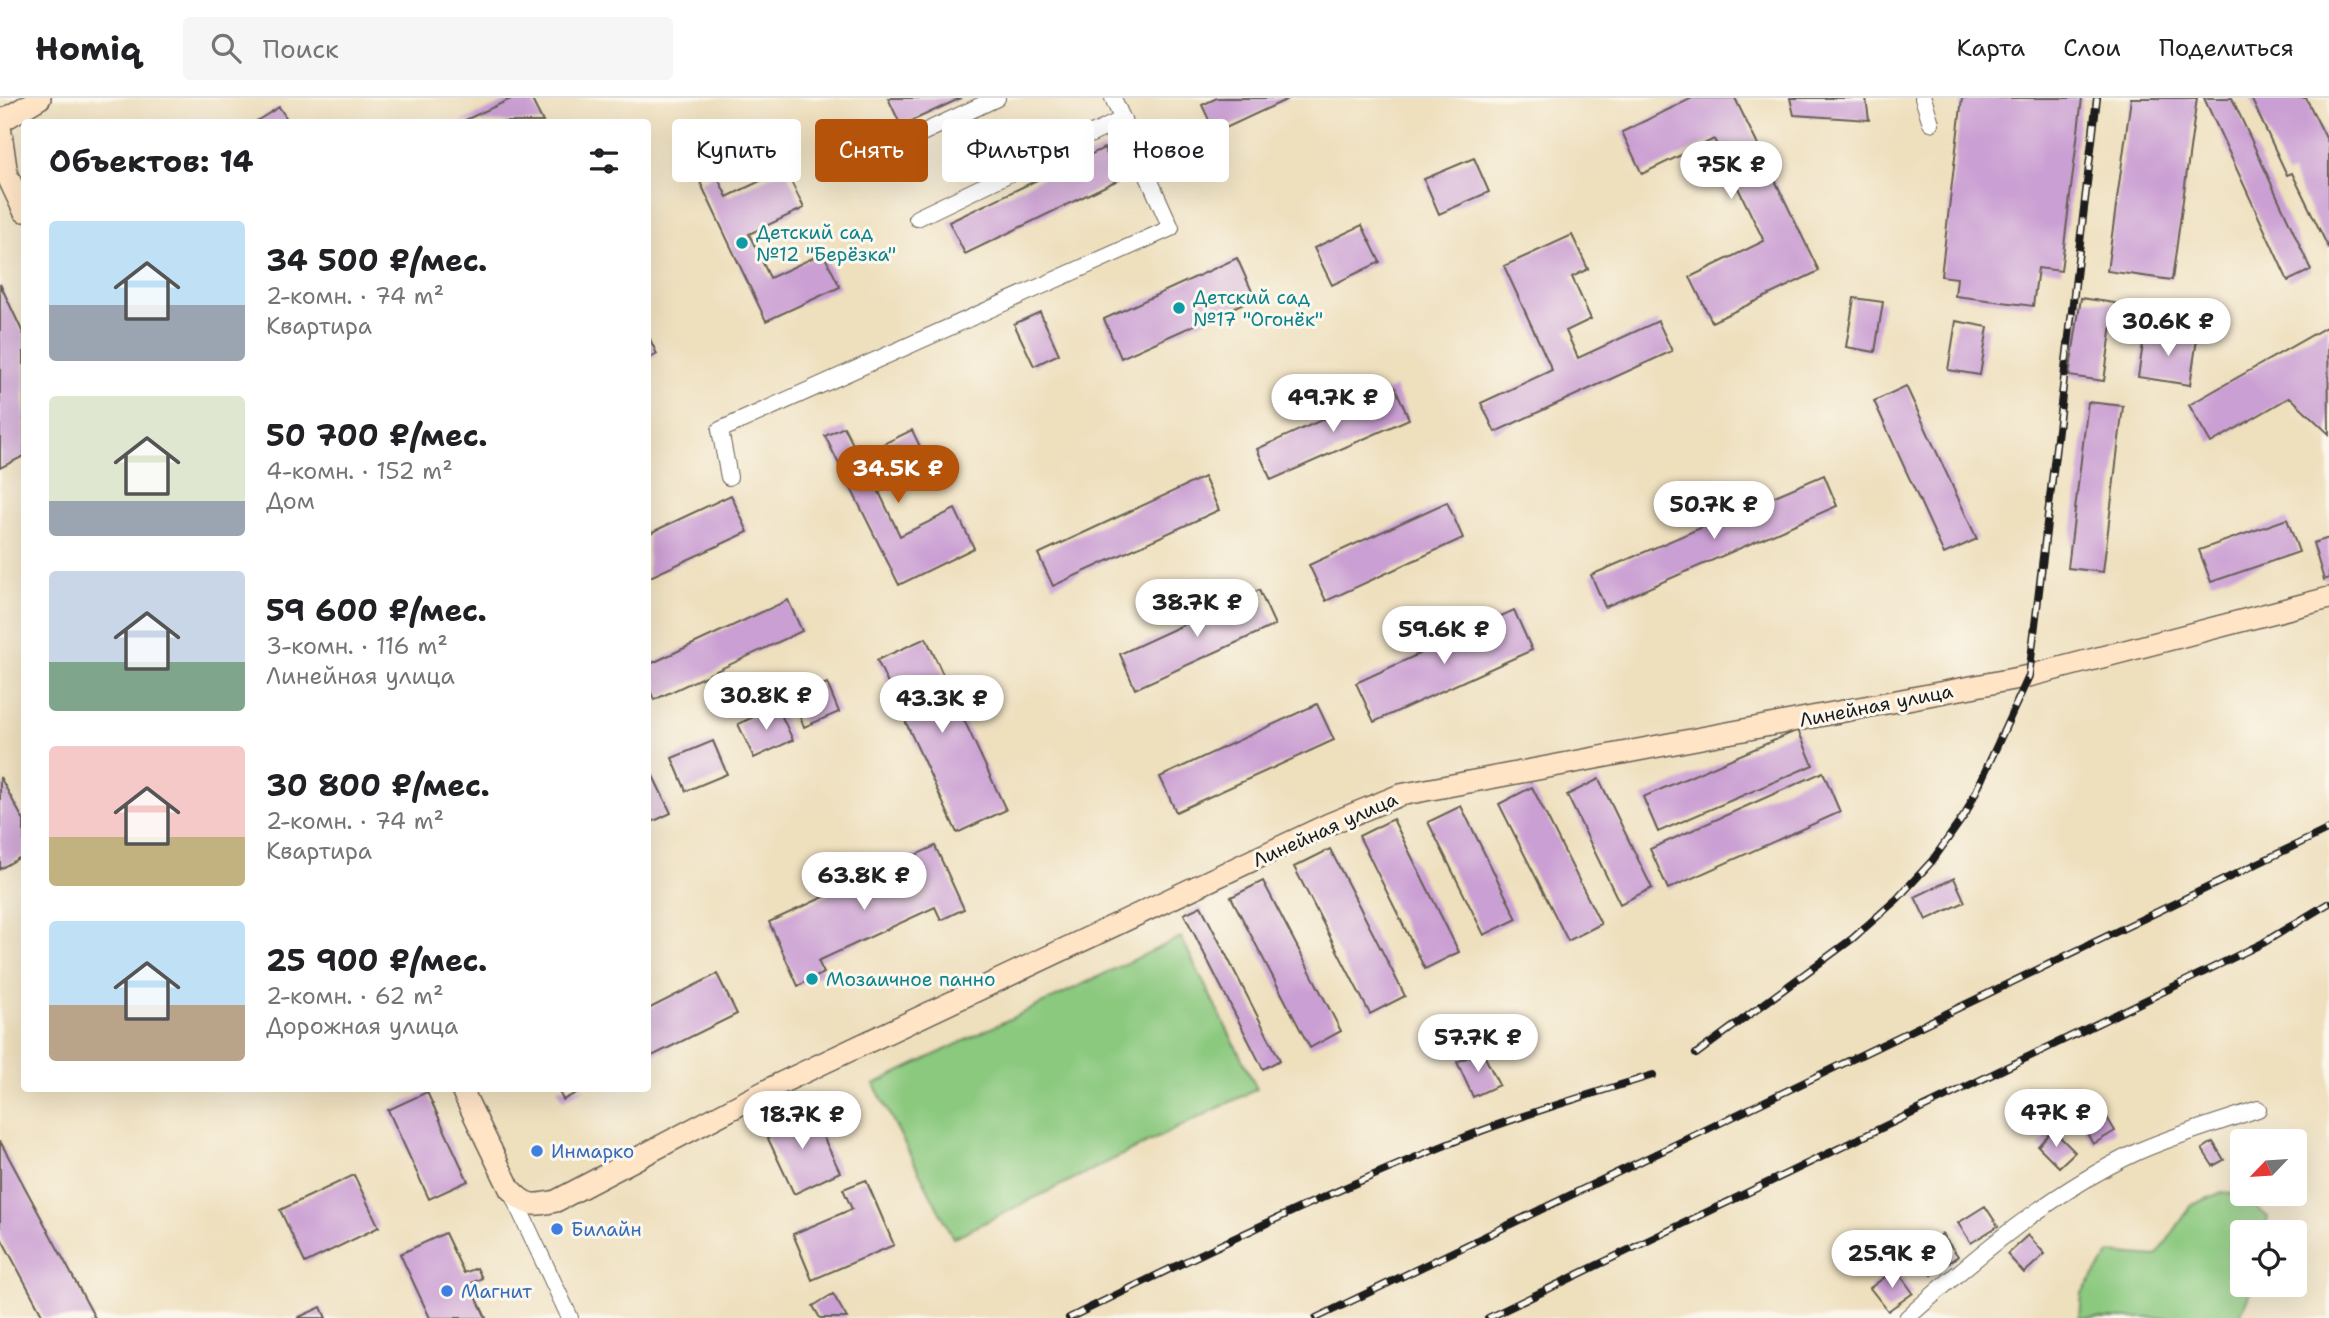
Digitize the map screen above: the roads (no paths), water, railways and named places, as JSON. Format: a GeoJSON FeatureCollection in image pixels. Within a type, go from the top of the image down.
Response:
{"type":"FeatureCollection","features":[{"type":"Feature","properties":{"kind":"main road"},"geometry":{"type":"LineString","coordinates":[[21,205],[6,175],[0,124],[40,98]]}},
{"type":"Feature","properties":{"kind":"main road","name":"Линейная улица"},"geometry":{"type":"LineString","coordinates":[[510,1189],[522,1201],[540,1205],[556,1201],[781,1083],[1329,824],[1400,795],[2029,676],[2329,598]]}},
{"type":"Feature","properties":{"kind":"main road"},"geometry":{"type":"LineString","coordinates":[[463,1092],[510,1189]]}},
{"type":"Feature","properties":{"kind":"street"},"geometry":{"type":"LineString","coordinates":[[928,131],[997,98]]}},
{"type":"Feature","properties":{"kind":"street"},"geometry":{"type":"LineString","coordinates":[[1113,98],[1123,119]]}},
{"type":"Feature","properties":{"kind":"street"},"geometry":{"type":"LineString","coordinates":[[1923,98],[1931,124]]}},
{"type":"Feature","properties":{"kind":"street"},"geometry":{"type":"LineString","coordinates":[[917,218],[1108,126]]}},
{"type":"Feature","properties":{"kind":"street"},"geometry":{"type":"LineString","coordinates":[[729,477],[720,430],[1171,228],[1151,182]]}},
{"type":"Feature","properties":{"kind":"street"},"geometry":{"type":"LineString","coordinates":[[1907,1318],[1951,1279],[2058,1196],[2137,1152],[2258,1109]]}},
{"type":"Feature","properties":{"kind":"street"},"geometry":{"type":"LineString","coordinates":[[510,1189],[570,1318]]}},
{"type":"Feature","properties":{"kind":"railway"},"geometry":{"type":"LineString","coordinates":[[1696,1054],[1852,939],[1897,899],[1932,861],[1966,813],[2029,676],[2097,98]]}},
{"type":"Feature","properties":{"kind":"railway"},"geometry":{"type":"LineString","coordinates":[[1316,1318],[2329,829]]}},
{"type":"Feature","properties":{"kind":"railway"},"geometry":{"type":"LineString","coordinates":[[1488,1318],[2263,943],[2329,903]]}},
{"type":"Feature","properties":{"kind":"railway"},"geometry":{"type":"LineString","coordinates":[[1069,1318],[1273,1220],[1428,1152],[1523,1116],[1653,1075]]}},
{"type":"Feature","properties":{"kind":"place","name":"Детский сад №12 \"Берёзка\""},"geometry":{"type":"Point","coordinates":[742,243]}},
{"type":"Feature","properties":{"kind":"place","name":"Детский сад №17 \"Огонёк\""},"geometry":{"type":"Point","coordinates":[1179,308]}},
{"type":"Feature","properties":{"kind":"place","name":"Мозаичное панно"},"geometry":{"type":"Point","coordinates":[812,979]}},
{"type":"Feature","properties":{"kind":"place","name":"Инмарко"},"geometry":{"type":"Point","coordinates":[537,1151]}},
{"type":"Feature","properties":{"kind":"place","name":"Билайн"},"geometry":{"type":"Point","coordinates":[557,1229]}},
{"type":"Feature","properties":{"kind":"place","name":"Магнит"},"geometry":{"type":"Point","coordinates":[447,1291]}}]}
